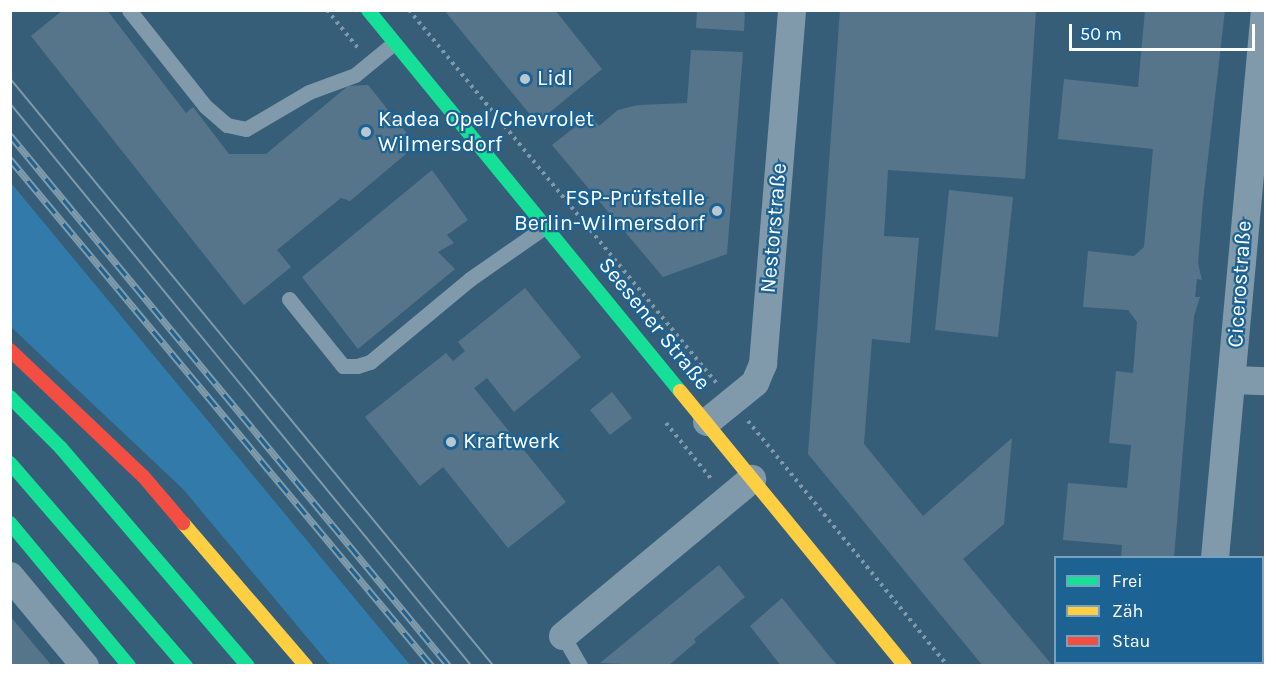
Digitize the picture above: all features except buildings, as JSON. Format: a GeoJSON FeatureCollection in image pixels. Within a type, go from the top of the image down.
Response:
{"type":"FeatureCollection","features":[{"type":"Feature","properties":{"kind":"main road","name":"Seesener Straße"},"geometry":{"type":"LineString","coordinates":[[368,10],[905,666]]}},
{"type":"Feature","properties":{"kind":"main road"},"geometry":{"type":"LineString","coordinates":[[10,350],[143,476],[306,666]]}},
{"type":"Feature","properties":{"kind":"main road"},"geometry":{"type":"LineString","coordinates":[[10,397],[61,448],[248,666]]}},
{"type":"Feature","properties":{"kind":"main road"},"geometry":{"type":"LineString","coordinates":[[10,463],[186,666]]}},
{"type":"Feature","properties":{"kind":"main road"},"geometry":{"type":"LineString","coordinates":[[10,523],[129,666]]}},
{"type":"Feature","properties":{"kind":"street","name":"Nestorstraße"},"geometry":{"type":"LineString","coordinates":[[707,422],[755,382],[763,364],[792,10]]}},
{"type":"Feature","properties":{"kind":"street","name":"Cicerostraße"},"geometry":{"type":"LineString","coordinates":[[1215,556],[1265,10]]}},
{"type":"Feature","properties":{"kind":"street"},"geometry":{"type":"LineString","coordinates":[[1233,380],[1266,381]]}},
{"type":"Feature","properties":{"kind":"street"},"geometry":{"type":"LineString","coordinates":[[563,636],[752,479]]}},
{"type":"Feature","properties":{"kind":"street"},"geometry":{"type":"LineString","coordinates":[[10,576],[85,666]]}},
{"type":"Feature","properties":{"kind":"lane"},"geometry":{"type":"LineString","coordinates":[[129,10],[206,106],[227,124],[246,129],[309,92],[355,75],[394,42]]}},
{"type":"Feature","properties":{"kind":"lane"},"geometry":{"type":"LineString","coordinates":[[289,299],[343,366],[357,366],[370,362],[470,279],[546,226]]}},
{"type":"Feature","properties":{"kind":"lane"},"geometry":{"type":"LineString","coordinates":[[563,636],[580,666]]}},
{"type":"Feature","properties":{"kind":"path"},"geometry":{"type":"LineString","coordinates":[[409,10],[719,386]]}},
{"type":"Feature","properties":{"kind":"path"},"geometry":{"type":"LineString","coordinates":[[747,419],[948,666]]}},
{"type":"Feature","properties":{"kind":"shaded area"},"geometry":{"type":"Polygon","coordinates":[[[10,183],[410,665],[330,665],[183,489],[11,327],[10,183]]]}},
{"type":"Feature","properties":{"kind":"tram line"},"geometry":{"type":"LineString","coordinates":[[10,78],[494,666]]}},
{"type":"Feature","properties":{"kind":"tram line"},"geometry":{"type":"LineString","coordinates":[[10,103],[472,666]]}},
{"type":"Feature","properties":{"kind":"railway"},"geometry":{"type":"LineString","coordinates":[[10,135],[449,666]]}},
{"type":"Feature","properties":{"kind":"railway"},"geometry":{"type":"LineString","coordinates":[[10,159],[432,666]]}},
{"type":"Feature","properties":{"kind":"traffic: fast"},"geometry":{"type":"LineString","coordinates":[[368,10],[680,391]]}},
{"type":"Feature","properties":{"kind":"traffic: fast"},"geometry":{"type":"LineString","coordinates":[[10,397],[61,448],[248,666]]}},
{"type":"Feature","properties":{"kind":"traffic: fast"},"geometry":{"type":"LineString","coordinates":[[10,463],[186,666]]}},
{"type":"Feature","properties":{"kind":"traffic: fast"},"geometry":{"type":"LineString","coordinates":[[10,523],[129,666]]}},
{"type":"Feature","properties":{"kind":"traffic: slow"},"geometry":{"type":"LineString","coordinates":[[680,391],[905,666]]}},
{"type":"Feature","properties":{"kind":"traffic: slow"},"geometry":{"type":"LineString","coordinates":[[183,523],[306,666]]}},
{"type":"Feature","properties":{"kind":"traffic: jam"},"geometry":{"type":"LineString","coordinates":[[10,350],[143,476],[183,523]]}},
{"type":"Feature","properties":{"kind":"place","name":"Lidl"},"geometry":{"type":"Point","coordinates":[525,79]}},
{"type":"Feature","properties":{"kind":"place","name":"Kadea Opel/Chevrolet Wilmersdorf"},"geometry":{"type":"Point","coordinates":[366,132]}},
{"type":"Feature","properties":{"kind":"place","name":"FSP-Prüfstelle Berlin-Wilmersdorf"},"geometry":{"type":"Point","coordinates":[717,211]}},
{"type":"Feature","properties":{"kind":"place","name":"Kraftwerk"},"geometry":{"type":"Point","coordinates":[451,442]}}]}
